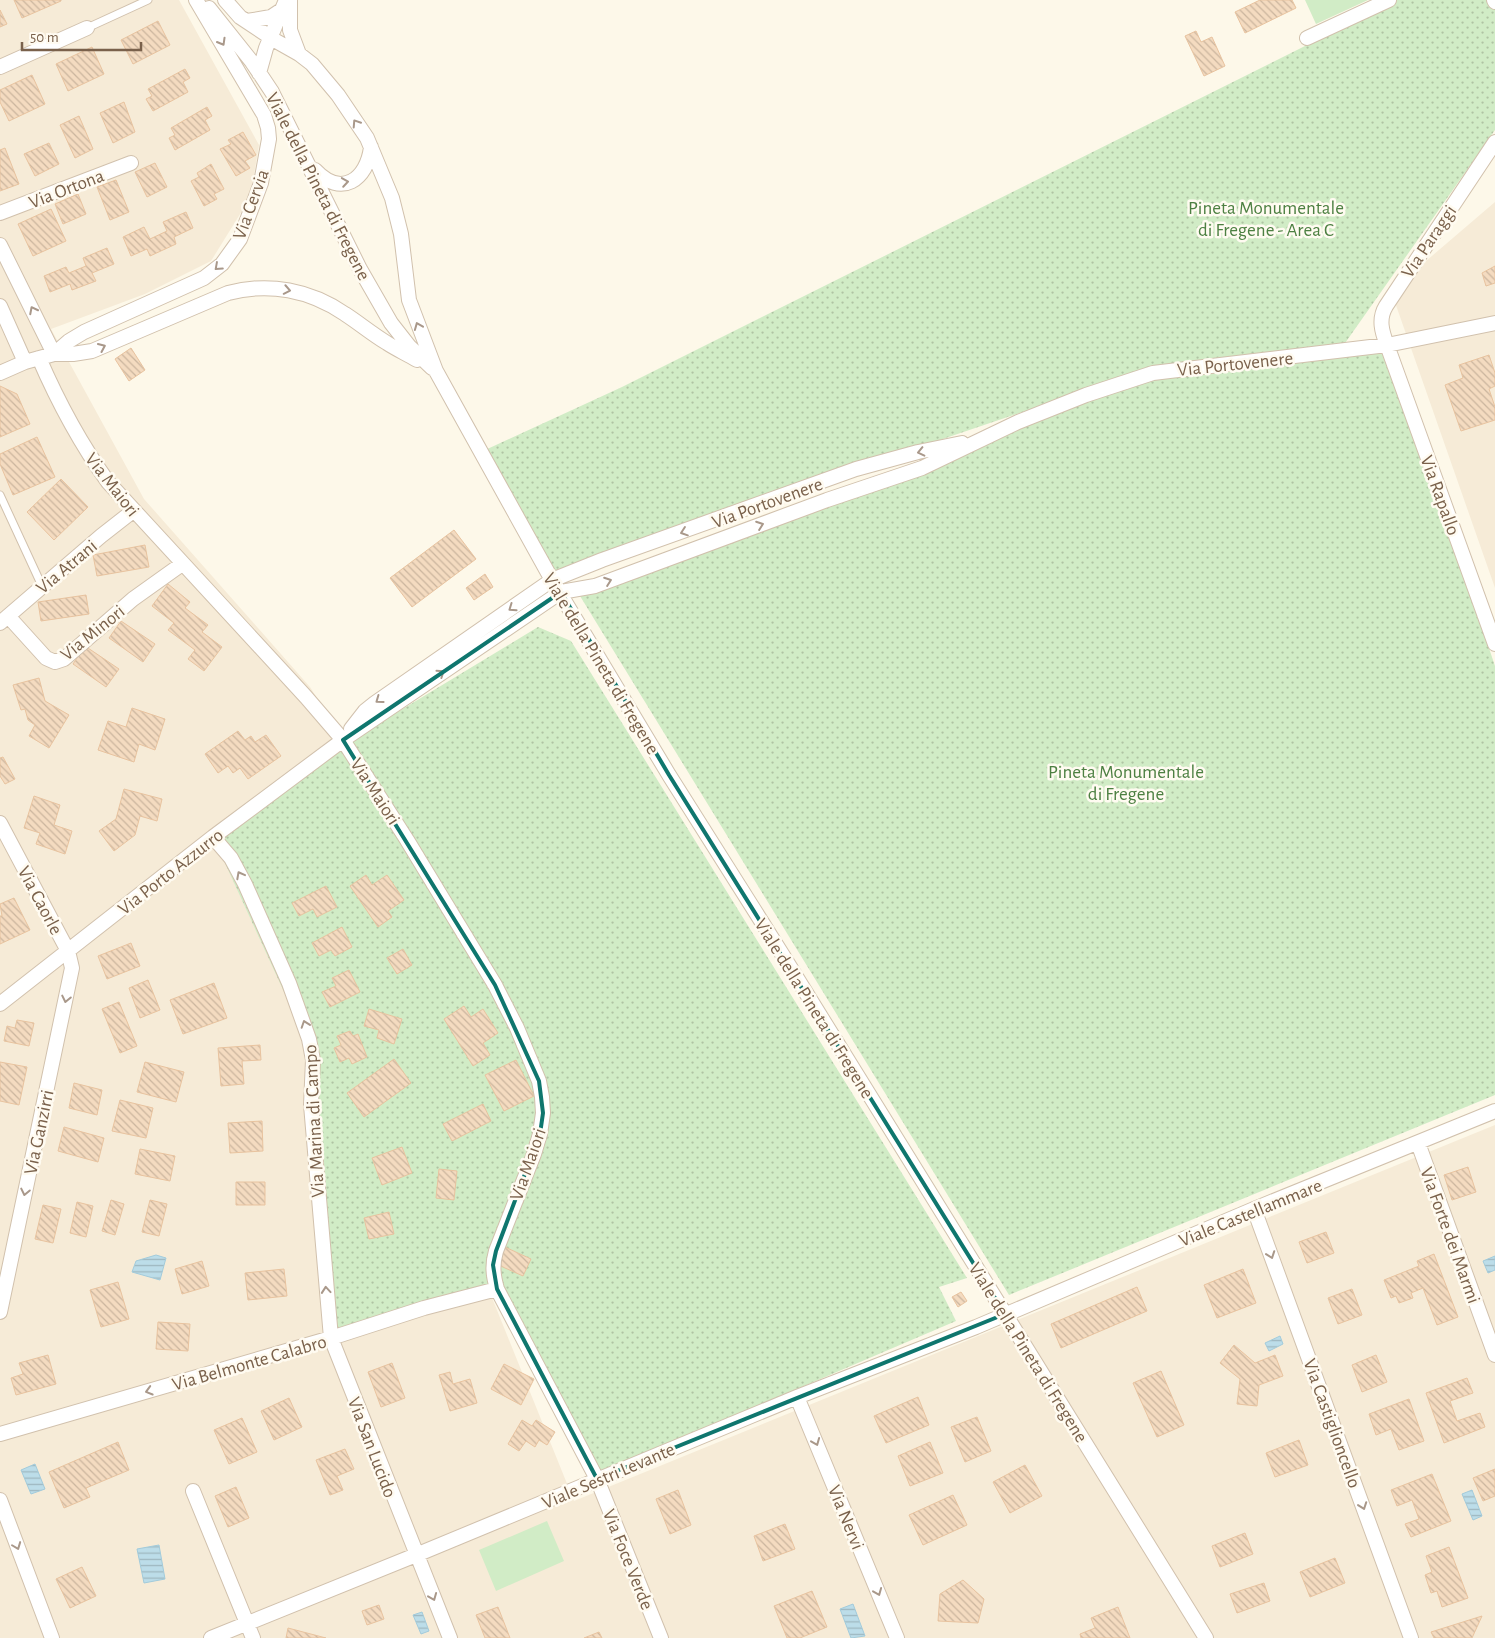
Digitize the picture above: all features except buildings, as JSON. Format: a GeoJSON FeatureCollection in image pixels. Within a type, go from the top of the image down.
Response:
{"type":"FeatureCollection","features":[{"type":"Feature","properties":{"kind":"street","name":"Via Cervia"},"geometry":{"type":"LineString","coordinates":[[0,373],[32,360],[54,354],[69,341],[84,332],[208,276],[226,259],[240,239],[261,183],[269,145],[268,128],[264,115],[196,0]]}},
{"type":"Feature","properties":{"kind":"street","name":"Viale della Pineta di Fregene"},"geometry":{"type":"LineString","coordinates":[[202,0],[220,20],[259,73],[276,100],[360,269],[382,309],[399,334],[436,371]]}},
{"type":"Feature","properties":{"kind":"street","name":"Viale della Pineta di Fregene"},"geometry":{"type":"LineString","coordinates":[[225,0],[233,11],[271,38],[300,54],[327,80],[371,147],[389,187],[396,212],[401,234],[406,284],[411,310],[436,371],[556,586],[669,775],[1206,1638]]}},
{"type":"Feature","properties":{"kind":"street"},"geometry":{"type":"LineString","coordinates":[[1307,38],[1389,0]]}},
{"type":"Feature","properties":{"kind":"street"},"geometry":{"type":"LineString","coordinates":[[259,73],[264,54],[286,3]]}},
{"type":"Feature","properties":{"kind":"street"},"geometry":{"type":"LineString","coordinates":[[247,21],[270,17],[286,3]]}},
{"type":"Feature","properties":{"kind":"street"},"geometry":{"type":"LineString","coordinates":[[286,3],[290,30],[300,54]]}},
{"type":"Feature","properties":{"kind":"street"},"geometry":{"type":"LineString","coordinates":[[0,67],[87,28]]}},
{"type":"Feature","properties":{"kind":"street","name":"Via Paraggi"},"geometry":{"type":"LineString","coordinates":[[1387,346],[1381,327],[1384,308],[1495,142]]}},
{"type":"Feature","properties":{"kind":"street"},"geometry":{"type":"LineString","coordinates":[[307,160],[326,180],[337,184],[349,183],[358,178],[364,171],[371,147]]}},
{"type":"Feature","properties":{"kind":"street","name":"Via Ortona"},"geometry":{"type":"LineString","coordinates":[[0,213],[131,164]]}},
{"type":"Feature","properties":{"kind":"street"},"geometry":{"type":"LineString","coordinates":[[0,245],[54,354],[74,354],[92,351],[228,292],[269,287],[294,291],[318,299],[344,312],[387,343],[436,371]]}},
{"type":"Feature","properties":{"kind":"street","name":"Via Maiori"},"geometry":{"type":"LineString","coordinates":[[0,306],[56,396],[81,442],[108,482],[306,697],[343,740],[407,840],[495,985],[525,1046],[539,1081],[543,1113],[540,1134],[534,1154],[496,1251],[493,1270],[497,1289]]}},
{"type":"Feature","properties":{"kind":"street","name":"Via Portovenere"},"geometry":{"type":"LineString","coordinates":[[556,586],[595,586],[820,503],[922,468],[1018,422],[1086,395],[1153,373],[1387,346],[1495,323]]}},
{"type":"Feature","properties":{"kind":"street","name":"Via Rapallo"},"geometry":{"type":"LineString","coordinates":[[1387,346],[1495,644]]}},
{"type":"Feature","properties":{"kind":"street","name":"Via Portovenere"},"geometry":{"type":"LineString","coordinates":[[556,586],[602,560],[856,469],[918,452],[986,438]]}},
{"type":"Feature","properties":{"kind":"street","name":"Via Atrani"},"geometry":{"type":"LineString","coordinates":[[4,620],[133,511]]}},
{"type":"Feature","properties":{"kind":"street","name":"Via Minori"},"geometry":{"type":"LineString","coordinates":[[4,620],[46,658],[59,661],[64,659],[133,599],[182,564]]}},
{"type":"Feature","properties":{"kind":"street","name":"Via Porto Azzurro"},"geometry":{"type":"LineString","coordinates":[[0,1004],[213,837],[343,740],[556,586]]}},
{"type":"Feature","properties":{"kind":"street","name":"Via Caorle"},"geometry":{"type":"LineString","coordinates":[[0,823],[68,951]]}},
{"type":"Feature","properties":{"kind":"street","name":"Via Marina di Campo"},"geometry":{"type":"LineString","coordinates":[[213,837],[231,858],[245,884],[289,984],[310,1040],[313,1060],[311,1105],[331,1338]]}},
{"type":"Feature","properties":{"kind":"street","name":"Via Ganzirri"},"geometry":{"type":"LineString","coordinates":[[0,1312],[71,971],[71,960],[68,951]]}},
{"type":"Feature","properties":{"kind":"street","name":"Viale Castellammare"},"geometry":{"type":"LineString","coordinates":[[1005,1314],[1254,1209],[1495,1111]]}},
{"type":"Feature","properties":{"kind":"street","name":"Via Forte dei Marmi"},"geometry":{"type":"LineString","coordinates":[[1418,1143],[1495,1355]]}},
{"type":"Feature","properties":{"kind":"street","name":"Via Castiglioncello"},"geometry":{"type":"LineString","coordinates":[[1254,1209],[1411,1638]]}},
{"type":"Feature","properties":{"kind":"street","name":"Via Belmonte Calabro"},"geometry":{"type":"LineString","coordinates":[[0,1434],[331,1338],[424,1308],[497,1289]]}},
{"type":"Feature","properties":{"kind":"street","name":"Via Foce Verde"},"geometry":{"type":"LineString","coordinates":[[497,1289],[597,1479],[661,1638]]}},
{"type":"Feature","properties":{"kind":"street","name":"Viale Sestri Levante"},"geometry":{"type":"LineString","coordinates":[[211,1638],[797,1397],[1005,1314]]}},
{"type":"Feature","properties":{"kind":"street","name":"Via San Lucido"},"geometry":{"type":"LineString","coordinates":[[331,1338],[450,1638]]}},
{"type":"Feature","properties":{"kind":"street","name":"Via Nervi"},"geometry":{"type":"LineString","coordinates":[[797,1397],[897,1638]]}},
{"type":"Feature","properties":{"kind":"street"},"geometry":{"type":"LineString","coordinates":[[193,1491],[254,1638]]}},
{"type":"Feature","properties":{"kind":"street"},"geometry":{"type":"LineString","coordinates":[[0,1500],[52,1638]]}},
{"type":"Feature","properties":{"kind":"lane"},"geometry":{"type":"LineString","coordinates":[[87,28],[148,0]]}},
{"type":"Feature","properties":{"kind":"lane"},"geometry":{"type":"LineString","coordinates":[[0,495],[42,586]]}},
{"type":"Feature","properties":{"kind":"highlighted area"},"geometry":{"type":"Polygon","coordinates":[[[561,592],[669,775],[1005,1314],[597,1479],[497,1289],[493,1265],[496,1251],[540,1134],[543,1113],[539,1081],[495,985],[343,740],[561,592]]]}},
{"type":"Feature","properties":{"kind":"shaded area"},"geometry":{"type":"Polygon","coordinates":[[[0,0],[179,0],[259,145],[250,198],[211,261],[145,294],[51,329],[144,499],[310,687],[378,794],[484,1278],[574,1501],[1495,1125],[1495,1638],[0,1638],[0,0]]]}},
{"type":"Feature","properties":{"kind":"shaded area"},"geometry":{"type":"Polygon","coordinates":[[[1495,202],[1495,588],[1391,291],[1495,202]]]}},
{"type":"Feature","properties":{"kind":"green space"},"geometry":{"type":"Polygon","coordinates":[[[1305,0],[1368,0],[1316,24],[1305,0]]]}},
{"type":"Feature","properties":{"kind":"green space","name":"Pineta Monumentale di Fregene - Area C"},"geometry":{"type":"Polygon","coordinates":[[[1397,0],[1492,0],[1495,8],[1495,130],[1343,346],[1153,368],[931,443],[553,578],[483,451],[622,387],[1397,0]]]}},
{"type":"Feature","properties":{"kind":"green space","name":"Pineta Monumentale di Fregene"},"geometry":{"type":"Polygon","coordinates":[[[1387,345],[1495,666],[1495,1095],[1009,1295],[580,596],[597,592],[1063,409],[1153,379],[1387,345]]]}},
{"type":"Feature","properties":{"kind":"green space"},"geometry":{"type":"Polygon","coordinates":[[[538,627],[571,641],[967,1278],[939,1287],[956,1321],[598,1474],[499,1289],[495,1266],[540,1151],[544,1081],[348,742],[538,627]]]}},
{"type":"Feature","properties":{"kind":"green space"},"geometry":{"type":"Polygon","coordinates":[[[343,740],[525,1046],[543,1113],[501,1235],[497,1289],[331,1338],[312,1053],[213,837],[343,740]]]}},
{"type":"Feature","properties":{"kind":"green space"},"geometry":{"type":"Polygon","coordinates":[[[547,1521],[564,1561],[496,1591],[479,1550],[547,1521]]]}},
{"type":"Feature","properties":{"kind":"water"},"geometry":{"type":"Polygon","coordinates":[[[156,1255],[166,1258],[160,1280],[132,1272],[136,1261],[156,1255]]]}},
{"type":"Feature","properties":{"kind":"water"},"geometry":{"type":"Polygon","coordinates":[[[1495,1256],[1495,1270],[1488,1273],[1483,1261],[1495,1256]]]}},
{"type":"Feature","properties":{"kind":"water"},"geometry":{"type":"Polygon","coordinates":[[[1280,1336],[1283,1344],[1269,1351],[1265,1343],[1280,1336]]]}},
{"type":"Feature","properties":{"kind":"water"},"geometry":{"type":"Polygon","coordinates":[[[35,1464],[45,1489],[31,1494],[21,1470],[35,1464]]]}},
{"type":"Feature","properties":{"kind":"water"},"geometry":{"type":"Polygon","coordinates":[[[1472,1490],[1482,1516],[1473,1520],[1462,1494],[1472,1490]]]}},
{"type":"Feature","properties":{"kind":"water"},"geometry":{"type":"Polygon","coordinates":[[[159,1545],[165,1579],[144,1583],[137,1549],[159,1545]]]}},
{"type":"Feature","properties":{"kind":"water"},"geometry":{"type":"Polygon","coordinates":[[[853,1604],[865,1636],[851,1638],[840,1609],[853,1604]]]}},
{"type":"Feature","properties":{"kind":"water"},"geometry":{"type":"Polygon","coordinates":[[[422,1612],[429,1631],[421,1634],[413,1615],[422,1612]]]}}]}
